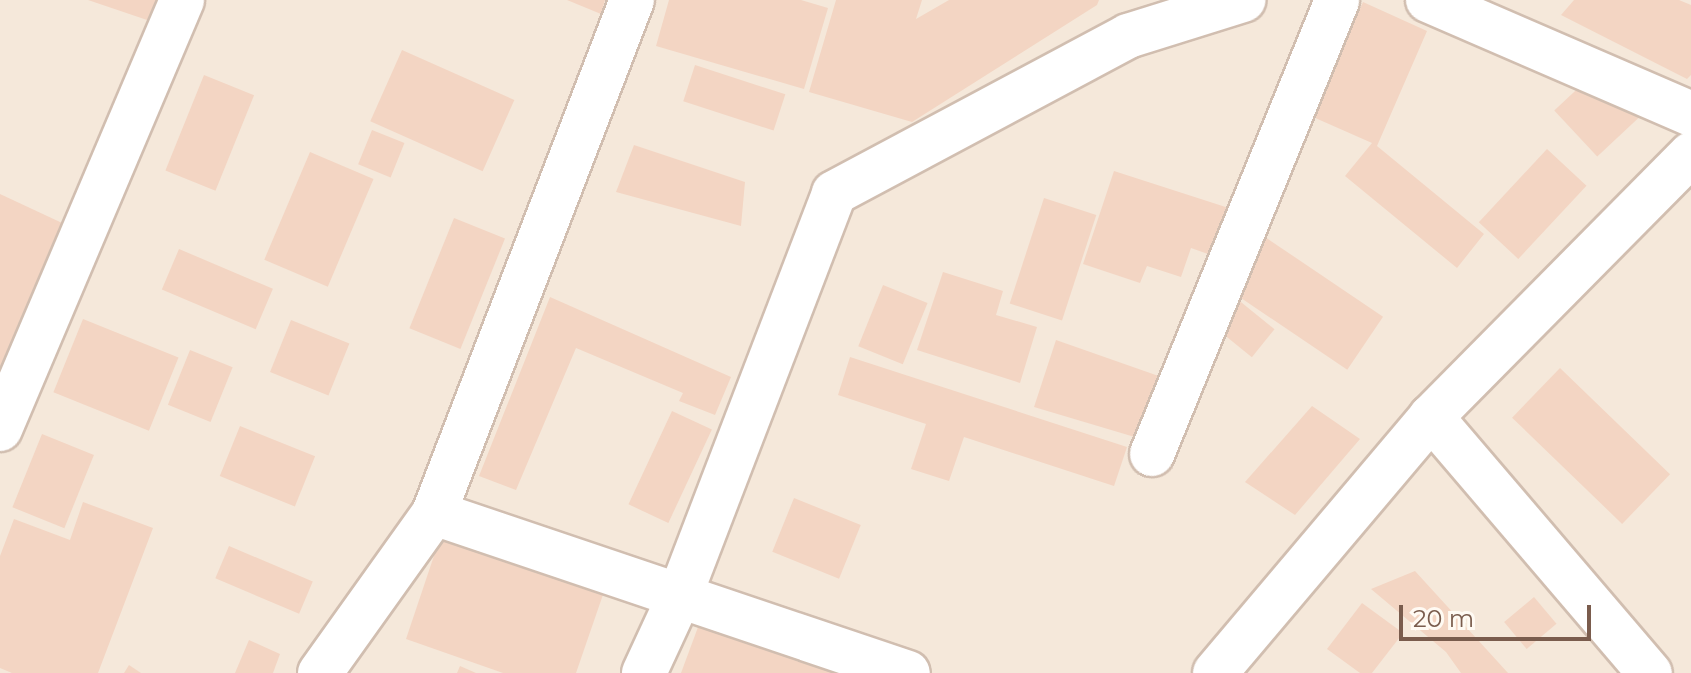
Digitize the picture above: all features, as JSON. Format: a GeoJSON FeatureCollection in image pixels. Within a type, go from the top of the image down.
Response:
{"type":"FeatureCollection","features":[{"type":"Feature","properties":{"kind":"street"},"geometry":{"type":"LineString","coordinates":[[0,429],[182,0]]}},
{"type":"Feature","properties":{"kind":"street"},"geometry":{"type":"LineString","coordinates":[[320,673],[434,513],[632,0]]}},
{"type":"Feature","properties":{"kind":"street"},"geometry":{"type":"LineString","coordinates":[[644,673],[680,595],[834,193],[1128,36],[1243,0]]}},
{"type":"Feature","properties":{"kind":"street"},"geometry":{"type":"LineString","coordinates":[[1152,454],[1337,0]]}},
{"type":"Feature","properties":{"kind":"street"},"geometry":{"type":"LineString","coordinates":[[1428,0],[1691,114]]}},
{"type":"Feature","properties":{"kind":"street"},"geometry":{"type":"LineString","coordinates":[[1215,673],[1431,417],[1691,154]]}},
{"type":"Feature","properties":{"kind":"street"},"geometry":{"type":"LineString","coordinates":[[1431,417],[1650,673]]}},
{"type":"Feature","properties":{"kind":"street"},"geometry":{"type":"LineString","coordinates":[[434,513],[908,673]]}},
{"type":"Feature","properties":{"kind":"shaded area"},"geometry":{"type":"Polygon","coordinates":[[[0,0],[1691,0],[1691,673],[0,673],[0,0]]]}},
{"type":"Feature","properties":{"kind":"building"},"geometry":{"type":"Polygon","coordinates":[[[88,0],[162,0],[153,22],[88,0]]]}},
{"type":"Feature","properties":{"kind":"building"},"geometry":{"type":"Polygon","coordinates":[[[567,0],[605,0],[601,14],[567,0]]]}},
{"type":"Feature","properties":{"kind":"building"},"geometry":{"type":"Polygon","coordinates":[[[669,0],[801,0],[828,8],[804,89],[656,46],[669,0]]]}},
{"type":"Feature","properties":{"kind":"building"},"geometry":{"type":"Polygon","coordinates":[[[836,0],[922,0],[916,19],[949,0],[1099,0],[1097,5],[912,122],[809,92],[836,0]]]}},
{"type":"Feature","properties":{"kind":"building"},"geometry":{"type":"Polygon","coordinates":[[[1574,0],[1679,0],[1691,5],[1691,75],[1687,79],[1561,15],[1574,0]]]}},
{"type":"Feature","properties":{"kind":"building"},"geometry":{"type":"Polygon","coordinates":[[[1363,2],[1427,31],[1377,146],[1484,234],[1457,268],[1345,176],[1372,143],[1313,117],[1363,2]]]}},
{"type":"Feature","properties":{"kind":"building"},"geometry":{"type":"Polygon","coordinates":[[[402,50],[514,100],[483,171],[370,121],[402,50]]]}},
{"type":"Feature","properties":{"kind":"building"},"geometry":{"type":"Polygon","coordinates":[[[1604,64],[1647,110],[1597,156],[1554,110],[1604,64]]]}},
{"type":"Feature","properties":{"kind":"building"},"geometry":{"type":"Polygon","coordinates":[[[695,65],[785,94],[774,130],[683,101],[695,65]]]}},
{"type":"Feature","properties":{"kind":"building"},"geometry":{"type":"Polygon","coordinates":[[[204,75],[254,95],[215,191],[165,170],[204,75]]]}},
{"type":"Feature","properties":{"kind":"building"},"geometry":{"type":"Polygon","coordinates":[[[372,130],[404,143],[391,177],[358,164],[372,130]]]}},
{"type":"Feature","properties":{"kind":"building"},"geometry":{"type":"Polygon","coordinates":[[[634,145],[745,182],[741,226],[616,192],[634,145]]]}},
{"type":"Feature","properties":{"kind":"building"},"geometry":{"type":"Polygon","coordinates":[[[1547,149],[1586,186],[1518,259],[1479,222],[1547,149]]]}},
{"type":"Feature","properties":{"kind":"building"},"geometry":{"type":"Polygon","coordinates":[[[310,152],[374,179],[328,287],[264,260],[310,152]]]}},
{"type":"Feature","properties":{"kind":"building"},"geometry":{"type":"Polygon","coordinates":[[[1114,171],[1238,211],[1222,259],[1191,248],[1181,277],[1147,266],[1140,283],[1083,264],[1114,171]]]}},
{"type":"Feature","properties":{"kind":"building"},"geometry":{"type":"Polygon","coordinates":[[[0,194],[90,236],[0,384],[0,194]]]}},
{"type":"Feature","properties":{"kind":"building"},"geometry":{"type":"Polygon","coordinates":[[[1044,198],[1096,215],[1062,321],[1010,304],[1044,198]]]}},
{"type":"Feature","properties":{"kind":"building"},"geometry":{"type":"Polygon","coordinates":[[[454,218],[505,239],[460,349],[409,328],[454,218]]]}},
{"type":"Feature","properties":{"kind":"building"},"geometry":{"type":"Polygon","coordinates":[[[1262,235],[1383,317],[1347,370],[1226,288],[1262,235]]]}},
{"type":"Feature","properties":{"kind":"building"},"geometry":{"type":"Polygon","coordinates":[[[179,249],[273,289],[256,329],[162,290],[179,249]]]}},
{"type":"Feature","properties":{"kind":"building"},"geometry":{"type":"Polygon","coordinates":[[[943,272],[1003,291],[996,315],[1037,327],[1020,383],[917,350],[943,272]]]}},
{"type":"Feature","properties":{"kind":"building"},"geometry":{"type":"Polygon","coordinates":[[[883,285],[928,303],[903,364],[858,346],[883,285]]]}},
{"type":"Feature","properties":{"kind":"building"},"geometry":{"type":"Polygon","coordinates":[[[1231,294],[1275,329],[1252,357],[1208,322],[1231,294]]]}},
{"type":"Feature","properties":{"kind":"building"},"geometry":{"type":"Polygon","coordinates":[[[550,297],[731,377],[715,415],[679,401],[683,393],[576,348],[516,490],[479,476],[550,297]]]}},
{"type":"Feature","properties":{"kind":"building"},"geometry":{"type":"Polygon","coordinates":[[[83,319],[178,358],[149,431],[53,392],[83,319]]]}},
{"type":"Feature","properties":{"kind":"building"},"geometry":{"type":"Polygon","coordinates":[[[291,320],[349,344],[328,396],[270,372],[291,320]]]}},
{"type":"Feature","properties":{"kind":"building"},"geometry":{"type":"Polygon","coordinates":[[[1056,340],[1170,380],[1138,438],[1034,407],[1056,340]]]}},
{"type":"Feature","properties":{"kind":"building"},"geometry":{"type":"Polygon","coordinates":[[[190,350],[233,367],[211,422],[168,405],[190,350]]]}},
{"type":"Feature","properties":{"kind":"building"},"geometry":{"type":"Polygon","coordinates":[[[850,357],[1127,447],[1114,486],[964,437],[949,481],[911,469],[926,424],[838,395],[850,357]]]}},
{"type":"Feature","properties":{"kind":"building"},"geometry":{"type":"Polygon","coordinates":[[[1560,368],[1670,474],[1622,524],[1512,418],[1560,368]]]}},
{"type":"Feature","properties":{"kind":"building"},"geometry":{"type":"Polygon","coordinates":[[[1312,406],[1360,439],[1295,515],[1245,482],[1312,406]]]}},
{"type":"Feature","properties":{"kind":"building"},"geometry":{"type":"Polygon","coordinates":[[[672,411],[712,430],[668,523],[628,504],[672,411]]]}},
{"type":"Feature","properties":{"kind":"building"},"geometry":{"type":"Polygon","coordinates":[[[240,426],[315,456],[295,506],[220,476],[240,426]]]}},
{"type":"Feature","properties":{"kind":"building"},"geometry":{"type":"Polygon","coordinates":[[[42,434],[94,455],[64,528],[12,507],[42,434]]]}},
{"type":"Feature","properties":{"kind":"building"},"geometry":{"type":"Polygon","coordinates":[[[794,498],[861,525],[839,579],[772,552],[794,498]]]}},
{"type":"Feature","properties":{"kind":"building"},"geometry":{"type":"Polygon","coordinates":[[[83,502],[153,528],[98,673],[12,673],[0,668],[0,556],[14,519],[70,540],[83,502]]]}},
{"type":"Feature","properties":{"kind":"building"},"geometry":{"type":"Polygon","coordinates":[[[444,526],[607,583],[576,673],[503,673],[406,639],[444,526]]]}},
{"type":"Feature","properties":{"kind":"building"},"geometry":{"type":"Polygon","coordinates":[[[229,546],[313,582],[299,614],[215,578],[229,546]]]}},
{"type":"Feature","properties":{"kind":"building"},"geometry":{"type":"Polygon","coordinates":[[[1415,571],[1508,673],[1461,673],[1446,652],[1371,589],[1415,571]]]}},
{"type":"Feature","properties":{"kind":"building"},"geometry":{"type":"Polygon","coordinates":[[[1534,597],[1556,624],[1527,649],[1504,622],[1534,597]]]}},
{"type":"Feature","properties":{"kind":"building"},"geometry":{"type":"Polygon","coordinates":[[[1362,603],[1403,633],[1372,673],[1360,673],[1327,649],[1362,603]]]}},
{"type":"Feature","properties":{"kind":"building"},"geometry":{"type":"Polygon","coordinates":[[[704,611],[869,673],[681,673],[704,611]]]}},
{"type":"Feature","properties":{"kind":"building"},"geometry":{"type":"Polygon","coordinates":[[[249,640],[280,654],[273,673],[235,673],[249,640]]]}},
{"type":"Feature","properties":{"kind":"building"},"geometry":{"type":"Polygon","coordinates":[[[129,665],[141,673],[124,673],[129,665]]]}},
{"type":"Feature","properties":{"kind":"building"},"geometry":{"type":"Polygon","coordinates":[[[460,666],[476,673],[457,673],[460,666]]]}}]}
